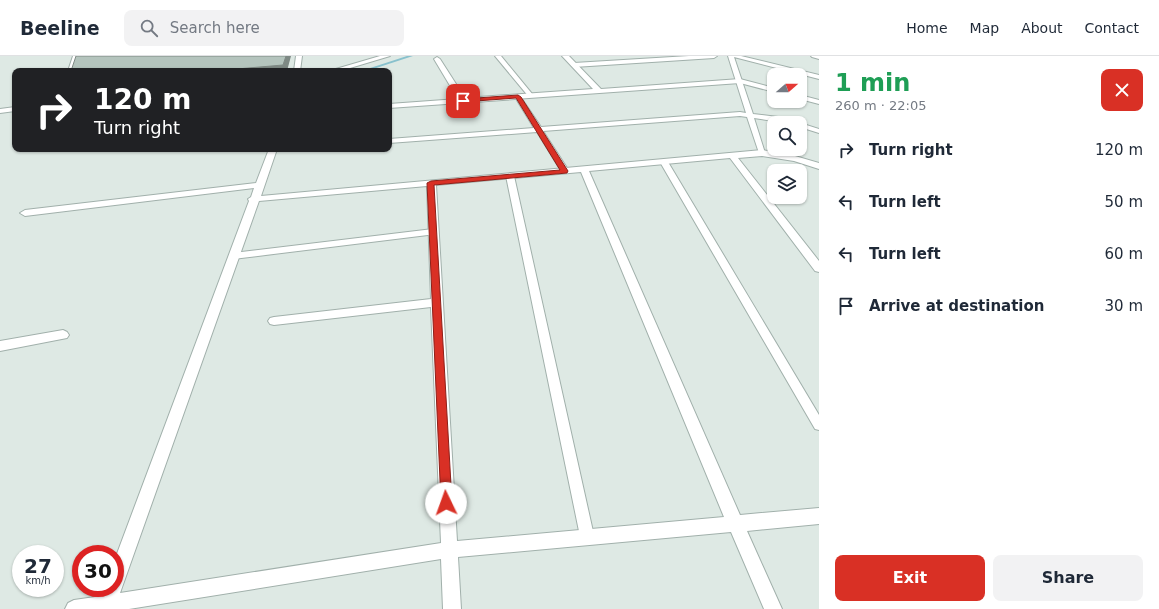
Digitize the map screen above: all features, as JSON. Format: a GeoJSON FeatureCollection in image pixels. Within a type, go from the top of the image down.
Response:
{"type":"FeatureCollection","features":[{"type":"Feature","properties":{"kind":"street"},"geometry":{"type":"LineString","coordinates":[[72,68],[76,56]]}},
{"type":"Feature","properties":{"kind":"street"},"geometry":{"type":"LineString","coordinates":[[297,68],[299,56]]}},
{"type":"Feature","properties":{"kind":"street"},"geometry":{"type":"LineString","coordinates":[[343,68],[387,56]]}},
{"type":"Feature","properties":{"kind":"street"},"geometry":{"type":"LineString","coordinates":[[565,56],[599,91]]}},
{"type":"Feature","properties":{"kind":"street"},"geometry":{"type":"LineString","coordinates":[[814,56],[819,57]]}},
{"type":"Feature","properties":{"kind":"street"},"geometry":{"type":"LineString","coordinates":[[437,59],[463,101]]}},
{"type":"Feature","properties":{"kind":"street"},"geometry":{"type":"LineString","coordinates":[[392,106],[740,81],[767,88]]}},
{"type":"Feature","properties":{"kind":"street"},"geometry":{"type":"LineString","coordinates":[[807,99],[819,102]]}},
{"type":"Feature","properties":{"kind":"street"},"geometry":{"type":"LineString","coordinates":[[0,111],[12,109]]}},
{"type":"Feature","properties":{"kind":"street"},"geometry":{"type":"LineString","coordinates":[[124,557],[253,199],[272,152]]}},
{"type":"Feature","properties":{"kind":"street"},"geometry":{"type":"LineString","coordinates":[[253,199],[762,153],[795,159],[819,166]]}},
{"type":"Feature","properties":{"kind":"street"},"geometry":{"type":"LineString","coordinates":[[732,156],[819,268]]}},
{"type":"Feature","properties":{"kind":"street"},"geometry":{"type":"LineString","coordinates":[[584,169],[735,523],[774,609]]}},
{"type":"Feature","properties":{"kind":"street"},"geometry":{"type":"LineString","coordinates":[[431,183],[452,609]]}},
{"type":"Feature","properties":{"kind":"street"},"geometry":{"type":"LineString","coordinates":[[25,213],[259,185]]}},
{"type":"Feature","properties":{"kind":"street"},"geometry":{"type":"LineString","coordinates":[[274,321],[437,302]]}},
{"type":"Feature","properties":{"kind":"street"},"geometry":{"type":"LineString","coordinates":[[0,346],[63,335]]}},
{"type":"Feature","properties":{"kind":"street"},"geometry":{"type":"LineString","coordinates":[[74,609],[108,600],[449,550],[587,536],[819,516]]}},
{"type":"Feature","properties":{"kind":"lane"},"geometry":{"type":"LineString","coordinates":[[498,56],[531,96]]}},
{"type":"Feature","properties":{"kind":"lane"},"geometry":{"type":"LineString","coordinates":[[574,65],[714,56]]}},
{"type":"Feature","properties":{"kind":"lane"},"geometry":{"type":"LineString","coordinates":[[731,56],[762,153]]}},
{"type":"Feature","properties":{"kind":"lane"},"geometry":{"type":"LineString","coordinates":[[735,56],[819,77]]}},
{"type":"Feature","properties":{"kind":"lane"},"geometry":{"type":"LineString","coordinates":[[518,97],[540,129],[565,171]]}},
{"type":"Feature","properties":{"kind":"lane"},"geometry":{"type":"LineString","coordinates":[[392,141],[740,114],[767,117]]}},
{"type":"Feature","properties":{"kind":"lane"},"geometry":{"type":"LineString","coordinates":[[807,127],[819,130]]}},
{"type":"Feature","properties":{"kind":"lane"},"geometry":{"type":"LineString","coordinates":[[664,162],[819,425]]}},
{"type":"Feature","properties":{"kind":"lane"},"geometry":{"type":"LineString","coordinates":[[510,176],[587,536]]}},
{"type":"Feature","properties":{"kind":"lane"},"geometry":{"type":"LineString","coordinates":[[233,256],[433,232]]}},
{"type":"Feature","properties":{"kind":"building"},"geometry":{"type":"Polygon","coordinates":[[[76,56],[286,56],[283,65],[248,68],[72,68],[76,56]]]}},
{"type":"Feature","properties":{"kind":"waterway"},"geometry":{"type":"LineString","coordinates":[[373,68],[411,56]]}},
{"type":"Feature","properties":{"kind":"route"},"geometry":{"type":"LineString","coordinates":[[446,503],[431,183],[565,171],[540,129],[518,97],[463,101]]}}]}
